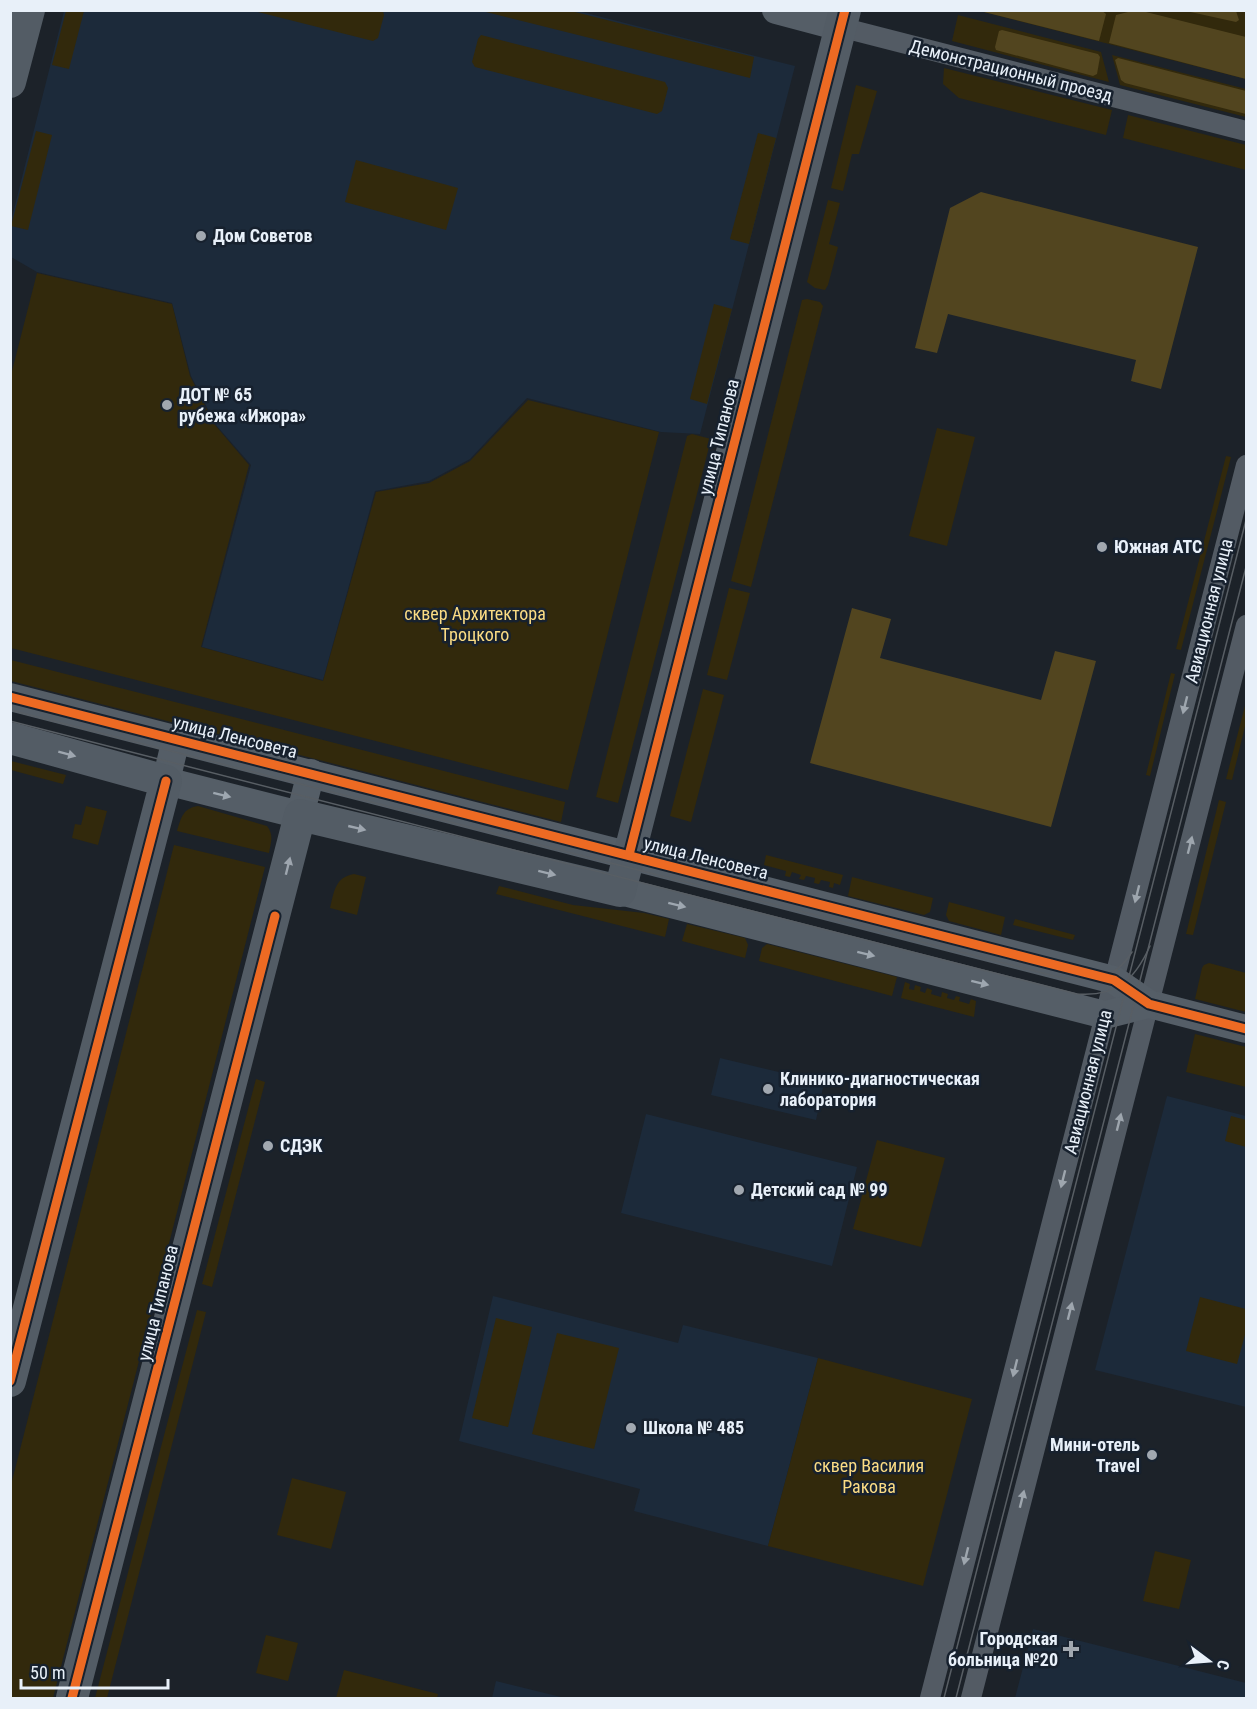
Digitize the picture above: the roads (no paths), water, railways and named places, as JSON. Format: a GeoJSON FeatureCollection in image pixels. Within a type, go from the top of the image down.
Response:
{"type":"FeatureCollection","features":[{"type":"Feature","properties":{"kind":"main road"},"geometry":{"type":"LineString","coordinates":[[10,82],[29,10]]}},
{"type":"Feature","properties":{"kind":"main road","name":"улица Типанова"},"geometry":{"type":"LineString","coordinates":[[620,891],[843,19]]}},
{"type":"Feature","properties":{"kind":"main road","name":"улица Ленсовета"},"geometry":{"type":"LineString","coordinates":[[10,738],[166,781]]}},
{"type":"Feature","properties":{"kind":"main road"},"geometry":{"type":"LineString","coordinates":[[10,1381],[166,781]]}},
{"type":"Feature","properties":{"kind":"main road","name":"улица Типанова"},"geometry":{"type":"LineString","coordinates":[[72,1698],[300,815]]}},
{"type":"Feature","properties":{"kind":"main road","name":"улица Ленсовета"},"geometry":{"type":"LineString","coordinates":[[300,815],[620,891]]}},
{"type":"Feature","properties":{"kind":"street","name":"Демонстрационный проезд"},"geometry":{"type":"LineString","coordinates":[[776,10],[843,19],[1246,131]]}},
{"type":"Feature","properties":{"kind":"street","name":"Авиационная улица"},"geometry":{"type":"LineString","coordinates":[[930,1698],[1246,465]]}},
{"type":"Feature","properties":{"kind":"street"},"geometry":{"type":"LineString","coordinates":[[971,1698],[1246,625]]}},
{"type":"Feature","properties":{"kind":"street","name":"улица Ленсовета"},"geometry":{"type":"LineString","coordinates":[[10,697],[1114,980],[1149,1004],[1246,1029]]}},
{"type":"Feature","properties":{"kind":"street"},"geometry":{"type":"LineString","coordinates":[[166,781],[176,739]]}},
{"type":"Feature","properties":{"kind":"street","name":"улица Типанова"},"geometry":{"type":"LineString","coordinates":[[300,815],[311,773]]}},
{"type":"Feature","properties":{"kind":"street","name":"улица Ленсовета"},"geometry":{"type":"LineString","coordinates":[[166,781],[300,815]]}},
{"type":"Feature","properties":{"kind":"street","name":"улица Ленсовета"},"geometry":{"type":"LineString","coordinates":[[620,891],[1105,1015],[1149,1004]]}},
{"type":"Feature","properties":{"kind":"tram line"},"geometry":{"type":"LineString","coordinates":[[944,1698],[1246,520]]}},
{"type":"Feature","properties":{"kind":"tram line"},"geometry":{"type":"LineString","coordinates":[[956,1698],[1246,567]]}},
{"type":"Feature","properties":{"kind":"tram line"},"geometry":{"type":"LineString","coordinates":[[10,710],[1058,977],[1100,978],[1117,969],[1132,952]]}},
{"type":"Feature","properties":{"kind":"tram line"},"geometry":{"type":"LineString","coordinates":[[10,721],[1077,994],[1103,993],[1122,984],[1137,969],[1150,946]]}},
{"type":"Feature","properties":{"kind":"place","name":"Дом Советов"},"geometry":{"type":"Point","coordinates":[201,236]}},
{"type":"Feature","properties":{"kind":"place","name":"ДОТ № 65 рубежа «Ижора»"},"geometry":{"type":"Point","coordinates":[167,405]}},
{"type":"Feature","properties":{"kind":"place","name":"Южная АТС"},"geometry":{"type":"Point","coordinates":[1102,547]}},
{"type":"Feature","properties":{"kind":"place","name":"Клинико-диагностическая лаборатория"},"geometry":{"type":"Point","coordinates":[768,1089]}},
{"type":"Feature","properties":{"kind":"place","name":"СДЭК"},"geometry":{"type":"Point","coordinates":[268,1146]}},
{"type":"Feature","properties":{"kind":"place","name":"Детский сад № 99"},"geometry":{"type":"Point","coordinates":[739,1190]}},
{"type":"Feature","properties":{"kind":"place","name":"Школа № 485"},"geometry":{"type":"Point","coordinates":[631,1428]}},
{"type":"Feature","properties":{"kind":"place","name":"Мини-отель Travel"},"geometry":{"type":"Point","coordinates":[1152,1455]}},
{"type":"Feature","properties":{"kind":"place","name":"Городская больница №20"},"geometry":{"type":"Point","coordinates":[1071,1649]}},
{"type":"Feature","properties":{"kind":"park label","name":"сквер Архитектора Троцкого"},"geometry":{"type":"Point","coordinates":[475,624]}},
{"type":"Feature","properties":{"kind":"park label","name":"сквер Василия Ракова"},"geometry":{"type":"Point","coordinates":[869,1476]}}]}
